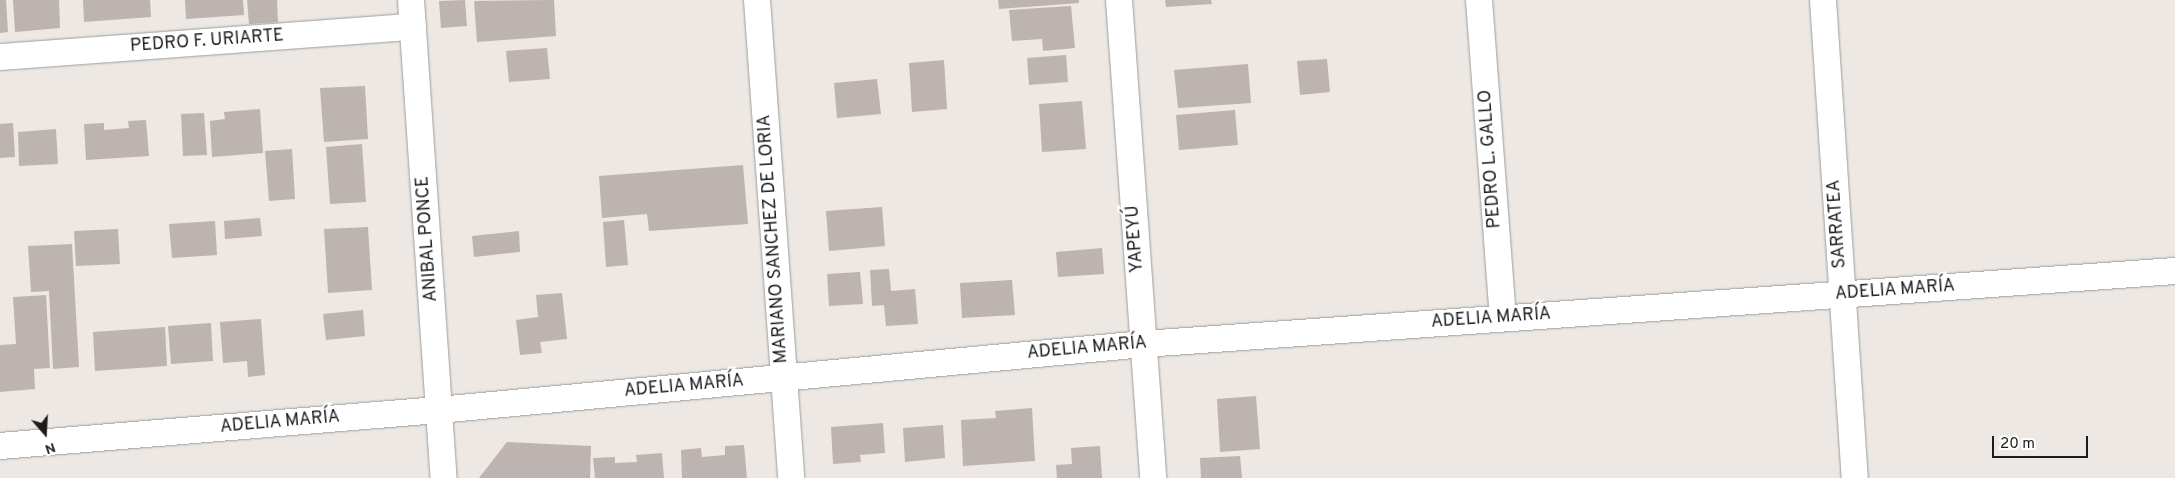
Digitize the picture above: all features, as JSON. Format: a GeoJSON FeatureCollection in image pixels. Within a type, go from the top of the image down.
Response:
{"type":"FeatureCollection","features":[{"type":"Feature","properties":{"kind":"street","name":"ANIBAL PONCE"},"geometry":{"type":"LineString","coordinates":[[411,0],[444,478]]}},
{"type":"Feature","properties":{"kind":"street","name":"MARIANO SANCHEZ DE LORIA"},"geometry":{"type":"LineString","coordinates":[[757,0],[791,478]]}},
{"type":"Feature","properties":{"kind":"street","name":"YAPEYÚ"},"geometry":{"type":"LineString","coordinates":[[1119,0],[1153,478]]}},
{"type":"Feature","properties":{"kind":"street","name":"PEDRO L. GALLO"},"geometry":{"type":"LineString","coordinates":[[1479,0],[1504,318]]}},
{"type":"Feature","properties":{"kind":"street","name":"SARRATEA"},"geometry":{"type":"LineString","coordinates":[[1823,0],[1855,478]]}},
{"type":"Feature","properties":{"kind":"street","name":"PEDRO F. URIARTE"},"geometry":{"type":"LineString","coordinates":[[0,57],[413,27]]}},
{"type":"Feature","properties":{"kind":"street","name":"ADELIA MARÍA"},"geometry":{"type":"LineString","coordinates":[[0,446],[440,410],[1144,344],[2175,271]]}},
{"type":"Feature","properties":{"kind":"building"},"geometry":{"type":"Polygon","coordinates":[[[0,0],[6,0],[8,32],[0,33],[0,0]]]}},
{"type":"Feature","properties":{"kind":"building"},"geometry":{"type":"Polygon","coordinates":[[[13,0],[59,0],[60,28],[15,32],[13,0]]]}},
{"type":"Feature","properties":{"kind":"building"},"geometry":{"type":"Polygon","coordinates":[[[83,0],[150,0],[151,17],[84,22],[83,0]]]}},
{"type":"Feature","properties":{"kind":"building"},"geometry":{"type":"Polygon","coordinates":[[[185,0],[243,0],[244,15],[186,19],[185,0]]]}},
{"type":"Feature","properties":{"kind":"building"},"geometry":{"type":"Polygon","coordinates":[[[247,0],[277,0],[278,22],[249,24],[247,0]]]}},
{"type":"Feature","properties":{"kind":"building"},"geometry":{"type":"Polygon","coordinates":[[[465,0],[467,26],[441,28],[439,1],[465,0]]]}},
{"type":"Feature","properties":{"kind":"building"},"geometry":{"type":"Polygon","coordinates":[[[554,0],[556,36],[477,42],[474,1],[554,0]]]}},
{"type":"Feature","properties":{"kind":"building"},"geometry":{"type":"Polygon","coordinates":[[[998,0],[1079,0],[1079,3],[999,9],[998,0]]]}},
{"type":"Feature","properties":{"kind":"building"},"geometry":{"type":"Polygon","coordinates":[[[1165,0],[1211,0],[1212,4],[1166,7],[1165,0]]]}},
{"type":"Feature","properties":{"kind":"building"},"geometry":{"type":"Polygon","coordinates":[[[1071,6],[1075,48],[1043,51],[1042,39],[1012,41],[1009,10],[1071,6]]]}},
{"type":"Feature","properties":{"kind":"building"},"geometry":{"type":"Polygon","coordinates":[[[547,48],[550,79],[509,82],[506,51],[547,48]]]}},
{"type":"Feature","properties":{"kind":"building"},"geometry":{"type":"Polygon","coordinates":[[[1066,55],[1068,82],[1029,85],[1027,58],[1066,55]]]}},
{"type":"Feature","properties":{"kind":"building"},"geometry":{"type":"Polygon","coordinates":[[[1327,59],[1330,92],[1300,95],[1297,61],[1327,59]]]}},
{"type":"Feature","properties":{"kind":"building"},"geometry":{"type":"Polygon","coordinates":[[[944,60],[947,109],[912,112],[909,63],[944,60]]]}},
{"type":"Feature","properties":{"kind":"building"},"geometry":{"type":"Polygon","coordinates":[[[1248,64],[1251,103],[1178,108],[1174,70],[1248,64]]]}},
{"type":"Feature","properties":{"kind":"building"},"geometry":{"type":"Polygon","coordinates":[[[877,79],[881,114],[837,118],[834,83],[877,79]]]}},
{"type":"Feature","properties":{"kind":"building"},"geometry":{"type":"Polygon","coordinates":[[[365,86],[368,139],[324,142],[320,88],[365,86]]]}},
{"type":"Feature","properties":{"kind":"building"},"geometry":{"type":"Polygon","coordinates":[[[1082,101],[1086,149],[1042,152],[1039,104],[1082,101]]]}},
{"type":"Feature","properties":{"kind":"building"},"geometry":{"type":"Polygon","coordinates":[[[260,109],[263,153],[212,157],[210,121],[225,119],[224,112],[260,109]]]}},
{"type":"Feature","properties":{"kind":"building"},"geometry":{"type":"Polygon","coordinates":[[[1235,110],[1238,145],[1179,150],[1176,115],[1235,110]]]}},
{"type":"Feature","properties":{"kind":"building"},"geometry":{"type":"Polygon","coordinates":[[[204,113],[207,155],[183,156],[181,114],[204,113]]]}},
{"type":"Feature","properties":{"kind":"building"},"geometry":{"type":"Polygon","coordinates":[[[146,120],[149,156],[86,160],[84,124],[104,123],[104,130],[129,128],[128,121],[146,120]]]}},
{"type":"Feature","properties":{"kind":"building"},"geometry":{"type":"Polygon","coordinates":[[[13,123],[15,157],[0,158],[0,124],[13,123]]]}},
{"type":"Feature","properties":{"kind":"building"},"geometry":{"type":"Polygon","coordinates":[[[56,129],[58,164],[19,166],[18,132],[56,129]]]}},
{"type":"Feature","properties":{"kind":"building"},"geometry":{"type":"Polygon","coordinates":[[[362,144],[366,202],[330,204],[326,147],[362,144]]]}},
{"type":"Feature","properties":{"kind":"building"},"geometry":{"type":"Polygon","coordinates":[[[292,149],[295,199],[269,201],[265,151],[292,149]]]}},
{"type":"Feature","properties":{"kind":"building"},"geometry":{"type":"Polygon","coordinates":[[[743,165],[748,224],[649,231],[647,214],[602,218],[599,176],[743,165]]]}},
{"type":"Feature","properties":{"kind":"building"},"geometry":{"type":"Polygon","coordinates":[[[882,207],[885,246],[829,251],[826,211],[882,207]]]}},
{"type":"Feature","properties":{"kind":"building"},"geometry":{"type":"Polygon","coordinates":[[[260,218],[262,236],[225,239],[224,221],[260,218]]]}},
{"type":"Feature","properties":{"kind":"building"},"geometry":{"type":"Polygon","coordinates":[[[624,220],[628,265],[606,267],[603,222],[624,220]]]}},
{"type":"Feature","properties":{"kind":"building"},"geometry":{"type":"Polygon","coordinates":[[[215,221],[217,255],[172,258],[169,224],[215,221]]]}},
{"type":"Feature","properties":{"kind":"building"},"geometry":{"type":"Polygon","coordinates":[[[368,227],[372,290],[328,293],[324,229],[368,227]]]}},
{"type":"Feature","properties":{"kind":"building"},"geometry":{"type":"Polygon","coordinates":[[[118,229],[120,264],[76,266],[74,231],[118,229]]]}},
{"type":"Feature","properties":{"kind":"building"},"geometry":{"type":"Polygon","coordinates":[[[519,231],[520,252],[474,257],[472,236],[519,231]]]}},
{"type":"Feature","properties":{"kind":"building"},"geometry":{"type":"Polygon","coordinates":[[[72,244],[79,367],[53,369],[49,291],[31,292],[28,246],[72,244]]]}},
{"type":"Feature","properties":{"kind":"building"},"geometry":{"type":"Polygon","coordinates":[[[1102,248],[1104,274],[1058,277],[1056,252],[1102,248]]]}},
{"type":"Feature","properties":{"kind":"building"},"geometry":{"type":"Polygon","coordinates":[[[889,269],[891,291],[915,289],[918,324],[886,326],[884,305],[872,306],[870,270],[889,269]]]}},
{"type":"Feature","properties":{"kind":"building"},"geometry":{"type":"Polygon","coordinates":[[[860,272],[863,304],[829,306],[827,274],[860,272]]]}},
{"type":"Feature","properties":{"kind":"building"},"geometry":{"type":"Polygon","coordinates":[[[1012,280],[1015,315],[962,318],[960,283],[1012,280]]]}},
{"type":"Feature","properties":{"kind":"building"},"geometry":{"type":"Polygon","coordinates":[[[562,293],[567,339],[540,342],[542,353],[520,355],[516,320],[538,317],[536,295],[562,293]]]}},
{"type":"Feature","properties":{"kind":"building"},"geometry":{"type":"Polygon","coordinates":[[[46,295],[50,368],[34,369],[35,389],[0,392],[0,345],[16,344],[13,297],[46,295]]]}},
{"type":"Feature","properties":{"kind":"building"},"geometry":{"type":"Polygon","coordinates":[[[363,310],[365,336],[326,340],[323,314],[363,310]]]}},
{"type":"Feature","properties":{"kind":"building"},"geometry":{"type":"Polygon","coordinates":[[[261,319],[265,375],[248,377],[247,361],[223,363],[220,322],[261,319]]]}},
{"type":"Feature","properties":{"kind":"building"},"geometry":{"type":"Polygon","coordinates":[[[211,323],[213,361],[171,364],[168,326],[211,323]]]}},
{"type":"Feature","properties":{"kind":"building"},"geometry":{"type":"Polygon","coordinates":[[[165,327],[167,366],[95,371],[93,332],[165,327]]]}},
{"type":"Feature","properties":{"kind":"building"},"geometry":{"type":"Polygon","coordinates":[[[1256,396],[1260,449],[1220,452],[1217,399],[1256,396]]]}},
{"type":"Feature","properties":{"kind":"building"},"geometry":{"type":"Polygon","coordinates":[[[1032,408],[1035,461],[963,466],[961,420],[996,418],[995,411],[1032,408]]]}},
{"type":"Feature","properties":{"kind":"building"},"geometry":{"type":"Polygon","coordinates":[[[883,423],[885,453],[860,455],[861,462],[833,464],[831,427],[883,423]]]}},
{"type":"Feature","properties":{"kind":"building"},"geometry":{"type":"Polygon","coordinates":[[[943,425],[945,458],[905,462],[903,428],[943,425]]]}},
{"type":"Feature","properties":{"kind":"building"},"geometry":{"type":"Polygon","coordinates":[[[507,442],[591,446],[590,478],[479,478],[507,442]]]}},
{"type":"Feature","properties":{"kind":"building"},"geometry":{"type":"Polygon","coordinates":[[[744,445],[747,478],[682,478],[681,450],[701,448],[702,457],[725,455],[725,446],[744,445]]]}},
{"type":"Feature","properties":{"kind":"building"},"geometry":{"type":"Polygon","coordinates":[[[1100,446],[1102,478],[1057,478],[1056,465],[1072,464],[1071,448],[1100,446]]]}},
{"type":"Feature","properties":{"kind":"building"},"geometry":{"type":"Polygon","coordinates":[[[662,453],[664,478],[595,478],[593,458],[615,457],[615,463],[637,462],[636,455],[662,453]]]}},
{"type":"Feature","properties":{"kind":"building"},"geometry":{"type":"Polygon","coordinates":[[[1240,456],[1242,478],[1201,478],[1200,458],[1240,456]]]}}]}
